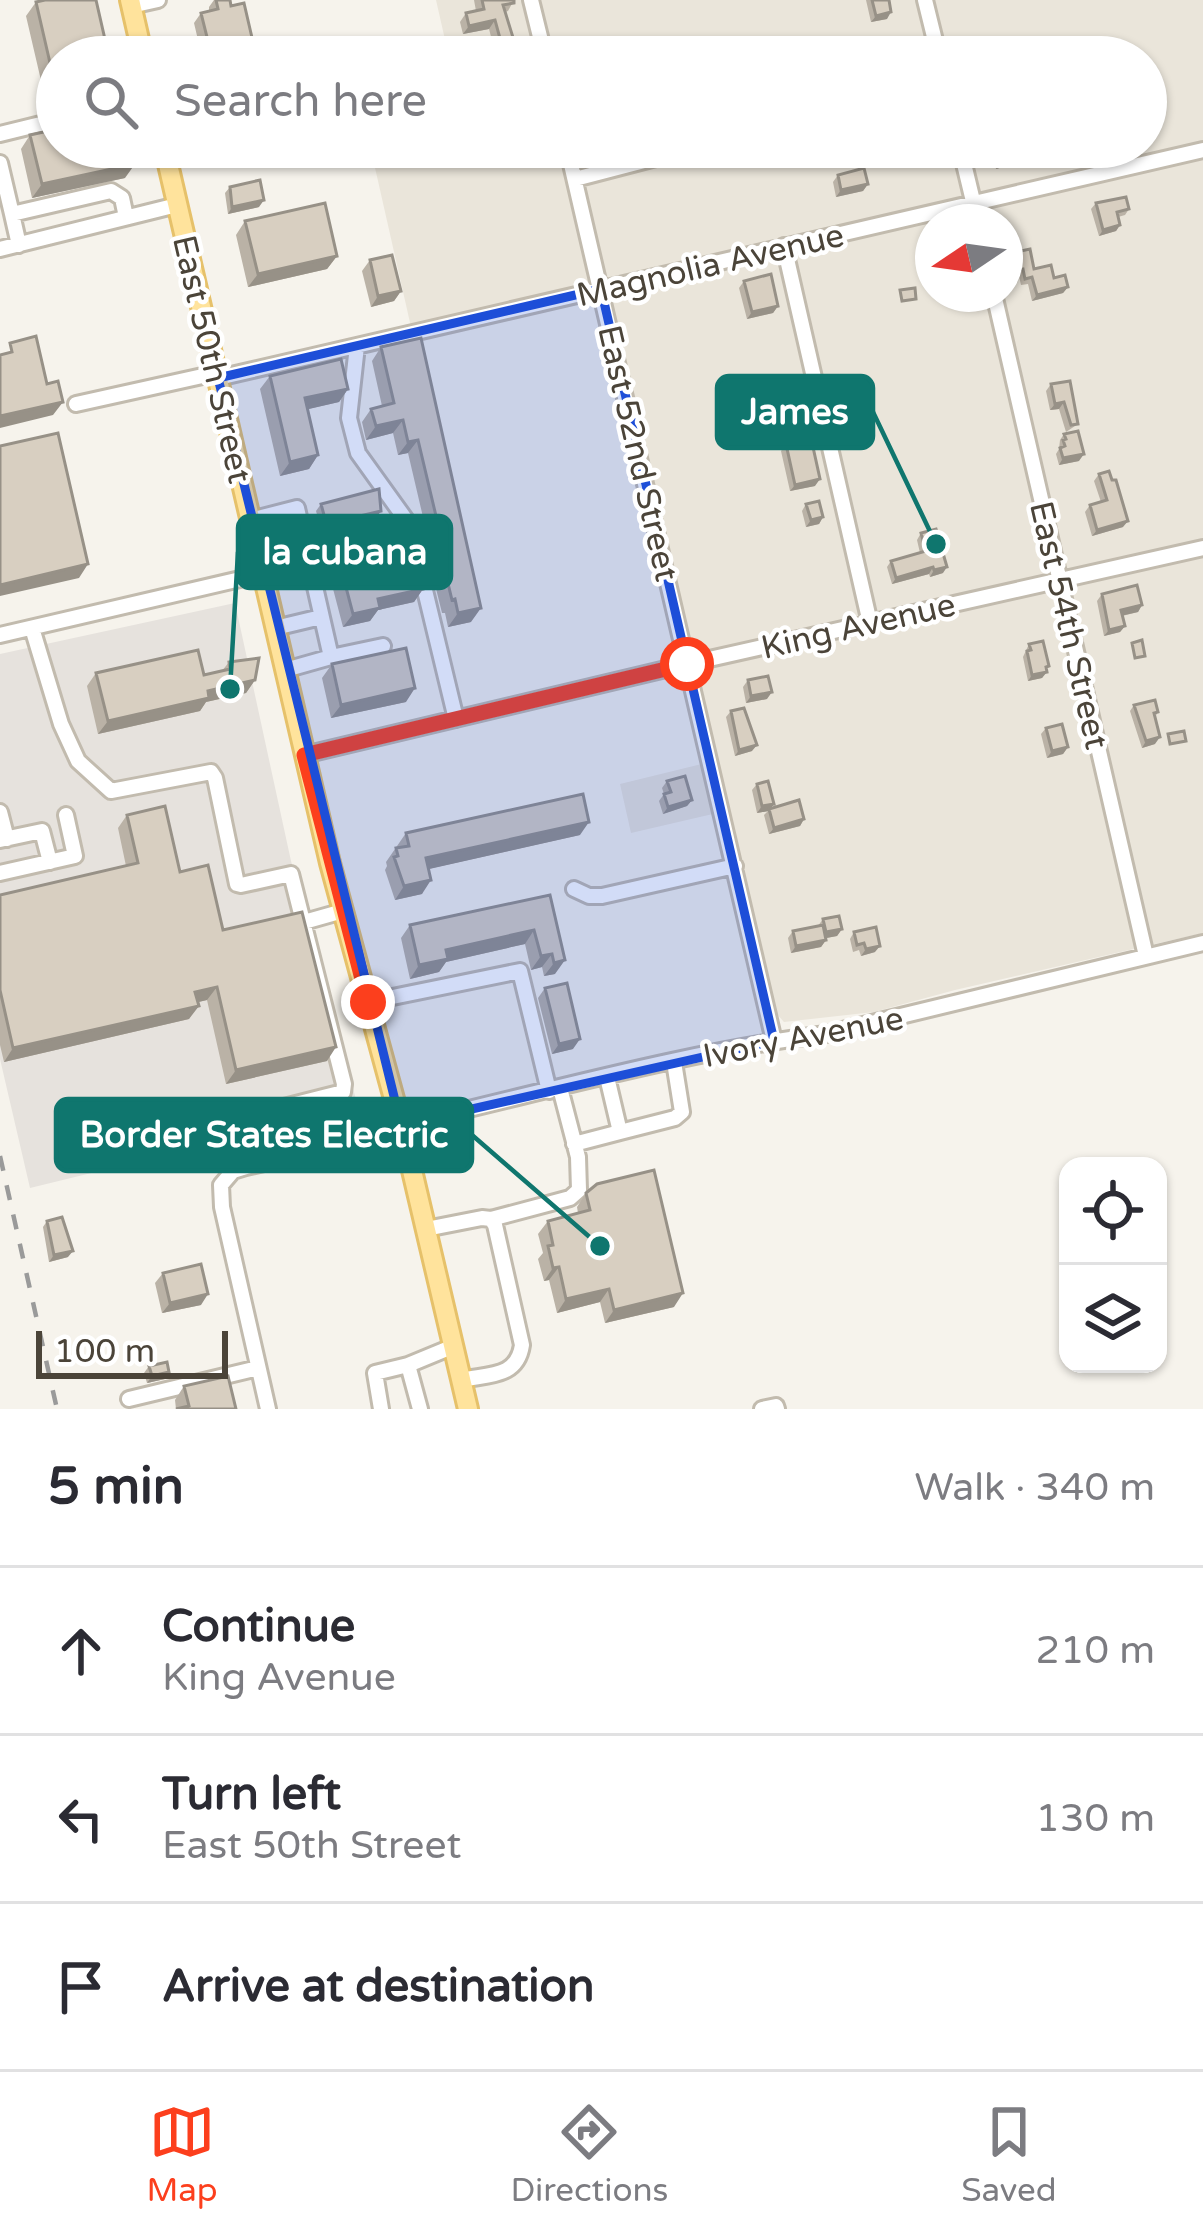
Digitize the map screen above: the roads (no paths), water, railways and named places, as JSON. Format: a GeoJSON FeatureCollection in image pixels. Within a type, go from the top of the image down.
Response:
{"type":"FeatureCollection","features":[{"type":"Feature","properties":{"kind":"main road"},"geometry":{"type":"LineString","coordinates":[[130,3],[138,36]]}},
{"type":"Feature","properties":{"kind":"main road","name":"East 50th Street"},"geometry":{"type":"LineString","coordinates":[[169,168],[304,755],[402,1129],[468,1409]]}},
{"type":"Feature","properties":{"kind":"street"},"geometry":{"type":"LineString","coordinates":[[130,3],[158,0]]}},
{"type":"Feature","properties":{"kind":"street"},"geometry":{"type":"LineString","coordinates":[[531,0],[540,36]]}},
{"type":"Feature","properties":{"kind":"street"},"geometry":{"type":"LineString","coordinates":[[925,0],[934,36]]}},
{"type":"Feature","properties":{"kind":"street"},"geometry":{"type":"LineString","coordinates":[[0,134],[36,125]]}},
{"type":"Feature","properties":{"kind":"street","name":"Magnolia Avenue"},"geometry":{"type":"LineString","coordinates":[[1167,158],[1203,150]]}},
{"type":"Feature","properties":{"kind":"street"},"geometry":{"type":"LineString","coordinates":[[0,164],[9,224],[20,244]]}},
{"type":"Feature","properties":{"kind":"street","name":"East 52nd Street"},"geometry":{"type":"LineString","coordinates":[[572,168],[774,1041]]}},
{"type":"Feature","properties":{"kind":"street"},"geometry":{"type":"LineString","coordinates":[[574,178],[614,168]]}},
{"type":"Feature","properties":{"kind":"street"},"geometry":{"type":"LineString","coordinates":[[965,168],[973,203]]}},
{"type":"Feature","properties":{"kind":"street","name":"Magnolia Avenue"},"geometry":{"type":"LineString","coordinates":[[76,404],[357,346],[1125,168]]}},
{"type":"Feature","properties":{"kind":"street"},"geometry":{"type":"LineString","coordinates":[[9,224],[111,191],[122,198],[126,217]]}},
{"type":"Feature","properties":{"kind":"street"},"geometry":{"type":"LineString","coordinates":[[0,249],[177,205]]}},
{"type":"Feature","properties":{"kind":"street"},"geometry":{"type":"LineString","coordinates":[[784,246],[870,623]]}},
{"type":"Feature","properties":{"kind":"street","name":"East 54th Street"},"geometry":{"type":"LineString","coordinates":[[998,312],[1146,956]]}},
{"type":"Feature","properties":{"kind":"street"},"geometry":{"type":"LineString","coordinates":[[357,346],[349,418],[358,453],[409,524],[456,719]]}},
{"type":"Feature","properties":{"kind":"street"},"geometry":{"type":"LineString","coordinates":[[250,520],[297,508],[331,657]]}},
{"type":"Feature","properties":{"kind":"street"},"geometry":{"type":"LineString","coordinates":[[305,546],[409,524]]}},
{"type":"Feature","properties":{"kind":"street","name":"King Avenue"},"geometry":{"type":"LineString","coordinates":[[304,755],[1203,548]]}},
{"type":"Feature","properties":{"kind":"street"},"geometry":{"type":"LineString","coordinates":[[0,635],[309,563]]}},
{"type":"Feature","properties":{"kind":"street"},"geometry":{"type":"LineString","coordinates":[[275,628],[321,617]]}},
{"type":"Feature","properties":{"kind":"street"},"geometry":{"type":"LineString","coordinates":[[32,628],[61,724],[78,761],[110,790],[211,772],[237,884],[291,874],[343,1092],[228,1121]]}},
{"type":"Feature","properties":{"kind":"street"},"geometry":{"type":"LineString","coordinates":[[285,670],[383,646]]}},
{"type":"Feature","properties":{"kind":"street"},"geometry":{"type":"LineString","coordinates":[[0,812],[3,840],[42,831],[50,862]]}},
{"type":"Feature","properties":{"kind":"street"},"geometry":{"type":"LineString","coordinates":[[0,873],[75,856],[66,814]]}},
{"type":"Feature","properties":{"kind":"street"},"geometry":{"type":"LineString","coordinates":[[574,890],[602,896],[735,866]]}},
{"type":"Feature","properties":{"kind":"street"},"geometry":{"type":"LineString","coordinates":[[304,922],[343,911]]}},
{"type":"Feature","properties":{"kind":"street","name":"Ivory Avenue"},"geometry":{"type":"LineString","coordinates":[[257,1361],[219,1195],[226,1177],[246,1168],[555,1089],[845,1030],[1203,943]]}},
{"type":"Feature","properties":{"kind":"street"},"geometry":{"type":"LineString","coordinates":[[368,1002],[520,971],[574,1144],[579,1190],[570,1198],[491,1219],[426,1229]]}},
{"type":"Feature","properties":{"kind":"street"},"geometry":{"type":"LineString","coordinates":[[574,1144],[682,1112],[674,1062]]}},
{"type":"Feature","properties":{"kind":"street"},"geometry":{"type":"LineString","coordinates":[[607,1077],[620,1132]]}},
{"type":"Feature","properties":{"kind":"street"},"geometry":{"type":"LineString","coordinates":[[461,1380],[504,1371],[520,1359],[522,1345],[491,1219]]}},
{"type":"Feature","properties":{"kind":"street"},"geometry":{"type":"LineString","coordinates":[[381,1409],[375,1373],[454,1346]]}},
{"type":"Feature","properties":{"kind":"street"},"geometry":{"type":"LineString","coordinates":[[129,1399],[257,1361],[268,1409]]}},
{"type":"Feature","properties":{"kind":"street"},"geometry":{"type":"LineString","coordinates":[[408,1365],[420,1409]]}},
{"type":"Feature","properties":{"kind":"street"},"geometry":{"type":"LineString","coordinates":[[763,1409],[777,1409]]}},
{"type":"Feature","properties":{"kind":"railway"},"geometry":{"type":"LineString","coordinates":[[0,1156],[57,1409]]}},
{"type":"Feature","properties":{"kind":"place","name":"James"},"geometry":{"type":"Point","coordinates":[936,544]}},
{"type":"Feature","properties":{"kind":"place","name":"la cubana"},"geometry":{"type":"Point","coordinates":[230,689]}},
{"type":"Feature","properties":{"kind":"place","name":"Border States Electric"},"geometry":{"type":"Point","coordinates":[600,1246]}}]}
